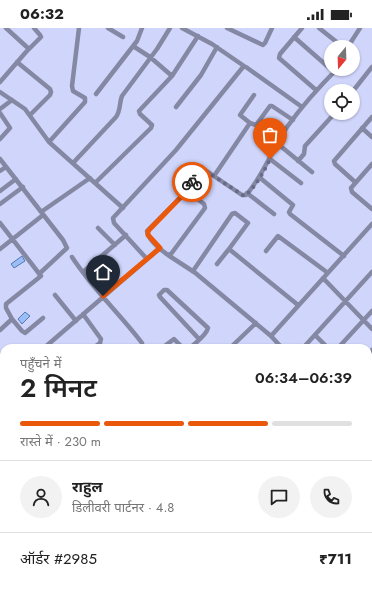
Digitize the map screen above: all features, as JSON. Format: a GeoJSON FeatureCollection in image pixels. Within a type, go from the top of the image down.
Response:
{"type":"FeatureCollection","features":[{"type":"Feature","properties":{"kind":"street"},"geometry":{"type":"LineString","coordinates":[[6,28],[29,49]]}},
{"type":"Feature","properties":{"kind":"street"},"geometry":{"type":"LineString","coordinates":[[0,82],[41,36],[34,28]]}},
{"type":"Feature","properties":{"kind":"street"},"geometry":{"type":"LineString","coordinates":[[49,142],[85,102],[85,98],[74,91],[72,86],[79,28]]}},
{"type":"Feature","properties":{"kind":"street"},"geometry":{"type":"LineString","coordinates":[[108,28],[123,37]]}},
{"type":"Feature","properties":{"kind":"street"},"geometry":{"type":"LineString","coordinates":[[96,94],[134,46],[142,28]]}},
{"type":"Feature","properties":{"kind":"street"},"geometry":{"type":"LineString","coordinates":[[73,163],[116,117],[120,110],[120,101],[122,96],[170,28]]}},
{"type":"Feature","properties":{"kind":"street"},"geometry":{"type":"LineString","coordinates":[[182,28],[198,36],[246,66],[302,107]]}},
{"type":"Feature","properties":{"kind":"street"},"geometry":{"type":"LineString","coordinates":[[227,28],[263,45],[272,28]]}},
{"type":"Feature","properties":{"kind":"street"},"geometry":{"type":"LineString","coordinates":[[302,28],[280,54],[279,58],[316,90]]}},
{"type":"Feature","properties":{"kind":"street"},"geometry":{"type":"LineString","coordinates":[[319,28],[334,40]]}},
{"type":"Feature","properties":{"kind":"street"},"geometry":{"type":"LineString","coordinates":[[353,40],[360,28]]}},
{"type":"Feature","properties":{"kind":"street"},"geometry":{"type":"LineString","coordinates":[[95,183],[152,128],[152,125],[140,114],[140,111],[172,76],[198,36]]}},
{"type":"Feature","properties":{"kind":"street"},"geometry":{"type":"LineString","coordinates":[[294,37],[324,62]]}},
{"type":"Feature","properties":{"kind":"street"},"geometry":{"type":"LineString","coordinates":[[134,46],[172,76]]}},
{"type":"Feature","properties":{"kind":"street"},"geometry":{"type":"LineString","coordinates":[[176,107],[201,75],[216,47]]}},
{"type":"Feature","properties":{"kind":"street"},"geometry":{"type":"LineString","coordinates":[[17,62],[50,89],[51,92],[50,95],[30,115]]}},
{"type":"Feature","properties":{"kind":"street"},"geometry":{"type":"LineString","coordinates":[[147,259],[113,221],[115,215],[180,145],[244,66]]}},
{"type":"Feature","properties":{"kind":"street"},"geometry":{"type":"LineString","coordinates":[[359,84],[372,67]]}},
{"type":"Feature","properties":{"kind":"street"},"geometry":{"type":"LineString","coordinates":[[278,344],[256,323],[195,273],[168,255],[148,235],[148,231],[186,190],[202,170],[205,170],[242,195],[246,195],[259,177],[302,107],[330,76]]}},
{"type":"Feature","properties":{"kind":"street"},"geometry":{"type":"LineString","coordinates":[[0,92],[24,109],[49,142],[123,208]]}},
{"type":"Feature","properties":{"kind":"street"},"geometry":{"type":"LineString","coordinates":[[254,95],[240,115],[250,124],[256,126],[271,106],[293,120]]}},
{"type":"Feature","properties":{"kind":"street"},"geometry":{"type":"LineString","coordinates":[[0,110],[12,100]]}},
{"type":"Feature","properties":{"kind":"street"},"geometry":{"type":"LineString","coordinates":[[0,113],[10,128],[0,139]]}},
{"type":"Feature","properties":{"kind":"street"},"geometry":{"type":"LineString","coordinates":[[355,182],[335,164],[334,161],[372,117]]}},
{"type":"Feature","properties":{"kind":"street"},"geometry":{"type":"LineString","coordinates":[[298,161],[304,154],[305,146],[329,120]]}},
{"type":"Feature","properties":{"kind":"street"},"geometry":{"type":"LineString","coordinates":[[214,176],[250,124]]}},
{"type":"Feature","properties":{"kind":"street"},"geometry":{"type":"LineString","coordinates":[[362,128],[372,137]]}},
{"type":"Feature","properties":{"kind":"street"},"geometry":{"type":"LineString","coordinates":[[278,144],[312,172]]}},
{"type":"Feature","properties":{"kind":"street"},"geometry":{"type":"LineString","coordinates":[[0,159],[63,240],[67,248],[39,274],[41,276],[6,304],[6,308],[12,319],[25,333],[43,318]]}},
{"type":"Feature","properties":{"kind":"street"},"geometry":{"type":"LineString","coordinates":[[270,159],[301,183]]}},
{"type":"Feature","properties":{"kind":"street"},"geometry":{"type":"LineString","coordinates":[[372,164],[355,182],[350,190],[372,209]]}},
{"type":"Feature","properties":{"kind":"street"},"geometry":{"type":"LineString","coordinates":[[0,171],[6,167]]}},
{"type":"Feature","properties":{"kind":"street"},"geometry":{"type":"LineString","coordinates":[[259,177],[293,205],[289,212],[290,214],[344,256]]}},
{"type":"Feature","properties":{"kind":"street"},"geometry":{"type":"LineString","coordinates":[[0,249],[42,214],[90,178]]}},
{"type":"Feature","properties":{"kind":"street"},"geometry":{"type":"LineString","coordinates":[[0,190],[16,179]]}},
{"type":"Feature","properties":{"kind":"street"},"geometry":{"type":"LineString","coordinates":[[0,204],[22,188]]}},
{"type":"Feature","properties":{"kind":"street"},"geometry":{"type":"LineString","coordinates":[[168,255],[171,254],[205,208],[204,204],[186,190]]}},
{"type":"Feature","properties":{"kind":"street"},"geometry":{"type":"LineString","coordinates":[[248,193],[274,214]]}},
{"type":"Feature","properties":{"kind":"street"},"geometry":{"type":"LineString","coordinates":[[195,273],[193,269],[232,214],[235,213],[248,223],[216,264]]}},
{"type":"Feature","properties":{"kind":"street"},"geometry":{"type":"LineString","coordinates":[[0,223],[13,238],[39,274]]}},
{"type":"Feature","properties":{"kind":"street"},"geometry":{"type":"LineString","coordinates":[[271,336],[372,224]]}},
{"type":"Feature","properties":{"kind":"street"},"geometry":{"type":"LineString","coordinates":[[98,228],[115,245]]}},
{"type":"Feature","properties":{"kind":"street"},"geometry":{"type":"LineString","coordinates":[[83,272],[126,235]]}},
{"type":"Feature","properties":{"kind":"street"},"geometry":{"type":"LineString","coordinates":[[266,251],[278,236],[328,273]]}},
{"type":"Feature","properties":{"kind":"street"},"geometry":{"type":"LineString","coordinates":[[49,344],[160,248]]}},
{"type":"Feature","properties":{"kind":"street"},"geometry":{"type":"LineString","coordinates":[[229,249],[298,305]]}},
{"type":"Feature","properties":{"kind":"street"},"geometry":{"type":"LineString","coordinates":[[72,257],[142,343]]}},
{"type":"Feature","properties":{"kind":"street"},"geometry":{"type":"LineString","coordinates":[[307,344],[372,272]]}},
{"type":"Feature","properties":{"kind":"street"},"geometry":{"type":"LineString","coordinates":[[323,278],[372,329]]}},
{"type":"Feature","properties":{"kind":"street"},"geometry":{"type":"LineString","coordinates":[[194,344],[199,339],[207,331],[208,328],[167,290],[164,290],[160,297],[199,339]]}},
{"type":"Feature","properties":{"kind":"street"},"geometry":{"type":"LineString","coordinates":[[55,295],[76,320]]}},
{"type":"Feature","properties":{"kind":"street"},"geometry":{"type":"LineString","coordinates":[[342,344],[372,311]]}},
{"type":"Feature","properties":{"kind":"street"},"geometry":{"type":"LineString","coordinates":[[83,314],[101,339],[99,344]]}},
{"type":"Feature","properties":{"kind":"street"},"geometry":{"type":"LineString","coordinates":[[1,327],[12,319]]}},
{"type":"Feature","properties":{"kind":"street"},"geometry":{"type":"LineString","coordinates":[[234,344],[256,323]]}},
{"type":"Feature","properties":{"kind":"street"},"geometry":{"type":"LineString","coordinates":[[315,335],[324,344]]}},
{"type":"Feature","properties":{"kind":"street"},"geometry":{"type":"LineString","coordinates":[[167,344],[174,339],[178,344]]}},
{"type":"Feature","properties":{"kind":"building"},"geometry":{"type":"Polygon","coordinates":[[[22,256],[25,261],[14,268],[11,264],[22,256]]]}},
{"type":"Feature","properties":{"kind":"building"},"geometry":{"type":"Polygon","coordinates":[[[25,312],[30,316],[22,324],[18,319],[25,312]]]}},
{"type":"Feature","properties":{"kind":"way so far"},"geometry":{"type":"LineString","coordinates":[[192,182],[203,169],[244,196],[248,193],[270,159]]}},
{"type":"Feature","properties":{"kind":"route"},"geometry":{"type":"LineString","coordinates":[[103,296],[160,248],[147,233],[149,229],[182,196],[192,182]]}}]}
